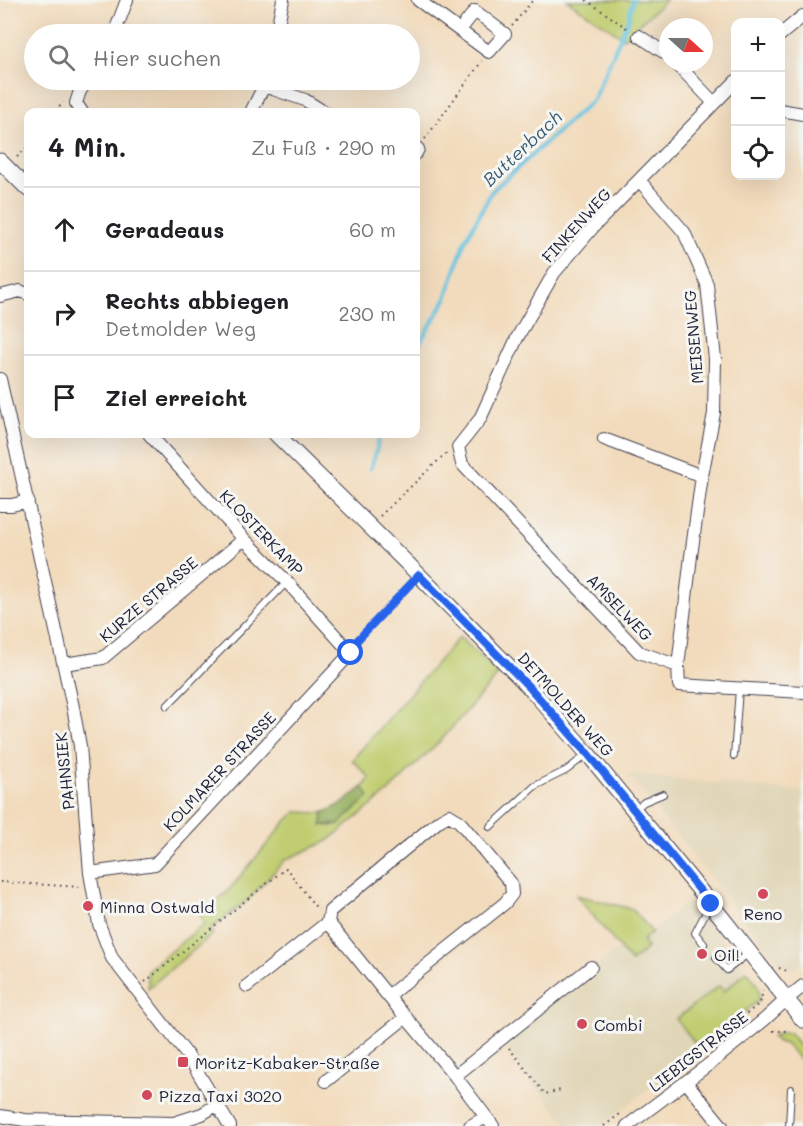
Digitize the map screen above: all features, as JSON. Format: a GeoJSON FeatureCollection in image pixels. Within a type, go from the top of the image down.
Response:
{"type":"FeatureCollection","features":[{"type":"Feature","properties":{"kind":"street"},"geometry":{"type":"LineString","coordinates":[[118,24],[128,0]]}},
{"type":"Feature","properties":{"kind":"street"},"geometry":{"type":"LineString","coordinates":[[278,24],[284,0]]}},
{"type":"Feature","properties":{"kind":"street"},"geometry":{"type":"LineString","coordinates":[[418,0],[489,52],[505,34],[475,11],[460,30]]}},
{"type":"Feature","properties":{"kind":"street"},"geometry":{"type":"LineString","coordinates":[[785,31],[803,16]]}},
{"type":"Feature","properties":{"kind":"street"},"geometry":{"type":"LineString","coordinates":[[639,36],[659,49]]}},
{"type":"Feature","properties":{"kind":"street"},"geometry":{"type":"LineString","coordinates":[[685,72],[714,103]]}},
{"type":"Feature","properties":{"kind":"street","name":"FINKENWEG"},"geometry":{"type":"LineString","coordinates":[[458,447],[480,419],[517,338],[554,273],[595,225],[714,103],[731,89]]}},
{"type":"Feature","properties":{"kind":"street"},"geometry":{"type":"LineString","coordinates":[[79,108],[76,103],[81,90]]}},
{"type":"Feature","properties":{"kind":"street"},"geometry":{"type":"LineString","coordinates":[[253,108],[261,90]]}},
{"type":"Feature","properties":{"kind":"street"},"geometry":{"type":"LineString","coordinates":[[281,90],[318,108]]}},
{"type":"Feature","properties":{"kind":"street"},"geometry":{"type":"LineString","coordinates":[[785,111],[803,114]]}},
{"type":"Feature","properties":{"kind":"street"},"geometry":{"type":"LineString","coordinates":[[8,160],[24,183]]}},
{"type":"Feature","properties":{"kind":"street","name":"MEISENWEG"},"geometry":{"type":"LineString","coordinates":[[639,180],[684,232],[707,284],[715,359],[714,413],[702,476],[678,666]]}},
{"type":"Feature","properties":{"kind":"street"},"geometry":{"type":"LineString","coordinates":[[0,296],[20,291],[24,292]]}},
{"type":"Feature","properties":{"kind":"street","name":"PAHNSIEK"},"geometry":{"type":"LineString","coordinates":[[0,380],[64,664],[80,746],[90,873],[99,924],[112,958],[188,1056],[218,1104],[226,1125]]}},
{"type":"Feature","properties":{"kind":"street","name":"KLOSTERKAMP"},"geometry":{"type":"LineString","coordinates":[[152,438],[349,651]]}},
{"type":"Feature","properties":{"kind":"street","name":"DETMOLDER WEG"},"geometry":{"type":"LineString","coordinates":[[280,438],[531,689],[588,754],[803,1020]]}},
{"type":"Feature","properties":{"kind":"street"},"geometry":{"type":"LineString","coordinates":[[603,439],[702,476]]}},
{"type":"Feature","properties":{"kind":"street","name":"AMSELWEG"},"geometry":{"type":"LineString","coordinates":[[458,447],[462,464],[639,652],[678,666]]}},
{"type":"Feature","properties":{"kind":"street"},"geometry":{"type":"LineString","coordinates":[[0,505],[28,501]]}},
{"type":"Feature","properties":{"kind":"street","name":"KURZE STRASSE"},"geometry":{"type":"LineString","coordinates":[[64,664],[103,658],[244,539]]}},
{"type":"Feature","properties":{"kind":"street","name":"KOLMARER STRASSE"},"geometry":{"type":"LineString","coordinates":[[90,873],[155,864],[349,651]]}},
{"type":"Feature","properties":{"kind":"street"},"geometry":{"type":"LineString","coordinates":[[678,666],[679,686],[803,692]]}},
{"type":"Feature","properties":{"kind":"street"},"geometry":{"type":"LineString","coordinates":[[248,986],[328,922],[330,911],[449,815],[459,820],[511,883],[512,894],[505,903],[388,996]]}},
{"type":"Feature","properties":{"kind":"street"},"geometry":{"type":"LineString","coordinates":[[328,922],[455,1076],[489,1121],[470,1126]]}},
{"type":"Feature","properties":{"kind":"street"},"geometry":{"type":"LineString","coordinates":[[455,1076],[591,967]]}},
{"type":"Feature","properties":{"kind":"street","name":"LIEBIGSTRASSE"},"geometry":{"type":"LineString","coordinates":[[627,1126],[764,1020],[803,986]]}},
{"type":"Feature","properties":{"kind":"street"},"geometry":{"type":"LineString","coordinates":[[326,1081],[406,1017]]}},
{"type":"Feature","properties":{"kind":"street"},"geometry":{"type":"LineString","coordinates":[[686,1082],[723,1126]]}},
{"type":"Feature","properties":{"kind":"street"},"geometry":{"type":"LineString","coordinates":[[0,1116],[25,1120],[179,1124],[218,1104]]}},
{"type":"Feature","properties":{"kind":"lane"},"geometry":{"type":"LineString","coordinates":[[167,706],[287,582]]}},
{"type":"Feature","properties":{"kind":"lane"},"geometry":{"type":"LineString","coordinates":[[734,756],[739,689]]}},
{"type":"Feature","properties":{"kind":"lane"},"geometry":{"type":"LineString","coordinates":[[490,827],[535,786],[567,770],[588,754]]}},
{"type":"Feature","properties":{"kind":"lane"},"geometry":{"type":"LineString","coordinates":[[634,810],[644,802],[663,794]]}},
{"type":"Feature","properties":{"kind":"lane"},"geometry":{"type":"LineString","coordinates":[[704,944],[695,933],[711,904]]}},
{"type":"Feature","properties":{"kind":"lane"},"geometry":{"type":"LineString","coordinates":[[716,958],[727,970],[749,953]]}},
{"type":"Feature","properties":{"kind":"lane"},"geometry":{"type":"LineString","coordinates":[[789,1126],[791,1089]]}},
{"type":"Feature","properties":{"kind":"path"},"geometry":{"type":"LineString","coordinates":[[505,34],[533,0]]}},
{"type":"Feature","properties":{"kind":"path"},"geometry":{"type":"LineString","coordinates":[[586,0],[617,21]]}},
{"type":"Feature","properties":{"kind":"path"},"geometry":{"type":"LineString","coordinates":[[420,144],[489,52]]}},
{"type":"Feature","properties":{"kind":"path"},"geometry":{"type":"LineString","coordinates":[[8,160],[24,149]]}},
{"type":"Feature","properties":{"kind":"path"},"geometry":{"type":"LineString","coordinates":[[369,527],[444,455],[458,447]]}},
{"type":"Feature","properties":{"kind":"path"},"geometry":{"type":"LineString","coordinates":[[349,651],[419,575]]}},
{"type":"Feature","properties":{"kind":"path"},"geometry":{"type":"LineString","coordinates":[[136,989],[286,868],[328,922]]}},
{"type":"Feature","properties":{"kind":"path"},"geometry":{"type":"LineString","coordinates":[[0,882],[93,888]]}},
{"type":"Feature","properties":{"kind":"path"},"geometry":{"type":"LineString","coordinates":[[651,1091],[760,1003],[761,986]]}},
{"type":"Feature","properties":{"kind":"path"},"geometry":{"type":"LineString","coordinates":[[773,1031],[791,1031]]}},
{"type":"Feature","properties":{"kind":"path"},"geometry":{"type":"LineString","coordinates":[[502,1039],[545,1094],[561,1090]]}},
{"type":"Feature","properties":{"kind":"path"},"geometry":{"type":"LineString","coordinates":[[604,1126],[625,1110]]}},
{"type":"Feature","properties":{"kind":"shaded area"},"geometry":{"type":"Polygon","coordinates":[[[628,774],[803,792],[802,963],[794,968],[788,967],[775,958],[628,774]]]}},
{"type":"Feature","properties":{"kind":"shaded area"},"geometry":{"type":"Polygon","coordinates":[[[689,900],[747,971],[723,991],[720,987],[677,1019],[700,1049],[601,1126],[568,1126],[502,1043],[619,948],[632,962],[641,941],[689,900]]]}},
{"type":"Feature","properties":{"kind":"green space"},"geometry":{"type":"Polygon","coordinates":[[[567,0],[666,0],[624,38],[567,0]]]}},
{"type":"Feature","properties":{"kind":"green space"},"geometry":{"type":"Polygon","coordinates":[[[459,637],[498,675],[441,740],[387,793],[328,841],[285,860],[250,898],[210,930],[213,934],[148,988],[147,970],[204,924],[200,916],[229,890],[296,812],[323,813],[322,825],[331,826],[339,824],[368,797],[363,787],[370,778],[352,760],[459,637]]]}},
{"type":"Feature","properties":{"kind":"green space"},"geometry":{"type":"Polygon","coordinates":[[[363,787],[369,797],[339,824],[322,825],[323,813],[342,804],[363,787]]]}},
{"type":"Feature","properties":{"kind":"green space"},"geometry":{"type":"Polygon","coordinates":[[[576,895],[632,909],[652,932],[642,941],[647,948],[631,962],[576,895]]]}},
{"type":"Feature","properties":{"kind":"green space"},"geometry":{"type":"Polygon","coordinates":[[[747,971],[758,988],[759,1000],[700,1049],[676,1019],[719,986],[724,991],[747,971]]]}},
{"type":"Feature","properties":{"kind":"green space"},"geometry":{"type":"Polygon","coordinates":[[[790,1033],[803,1050],[803,1063],[785,1044],[778,1042],[772,1036],[790,1033]]]}},
{"type":"Feature","properties":{"kind":"waterway","name":"Butterbach"},"geometry":{"type":"LineString","coordinates":[[420,342],[445,301],[465,241],[492,191],[593,100],[628,20],[633,0]]}},
{"type":"Feature","properties":{"kind":"waterway","name":"Butterbach"},"geometry":{"type":"LineString","coordinates":[[370,469],[378,438]]}},
{"type":"Feature","properties":{"kind":"place","name":"Reno"},"geometry":{"type":"Point","coordinates":[763,894]}},
{"type":"Feature","properties":{"kind":"place","name":"Minna Ostwald"},"geometry":{"type":"Point","coordinates":[88,906]}},
{"type":"Feature","properties":{"kind":"place","name":"Oil!"},"geometry":{"type":"Point","coordinates":[702,954]}},
{"type":"Feature","properties":{"kind":"place","name":"Combi"},"geometry":{"type":"Point","coordinates":[582,1024]}},
{"type":"Feature","properties":{"kind":"place","name":"Moritz-Kabaker-Straße"},"geometry":{"type":"Point","coordinates":[183,1062]}},
{"type":"Feature","properties":{"kind":"place","name":"Pizza Taxi 3020"},"geometry":{"type":"Point","coordinates":[147,1095]}},
{"type":"Feature","properties":{"kind":"route"},"geometry":{"type":"LineString","coordinates":[[351,653],[348,650],[419,575],[531,689],[588,754],[711,904]]}}]}
